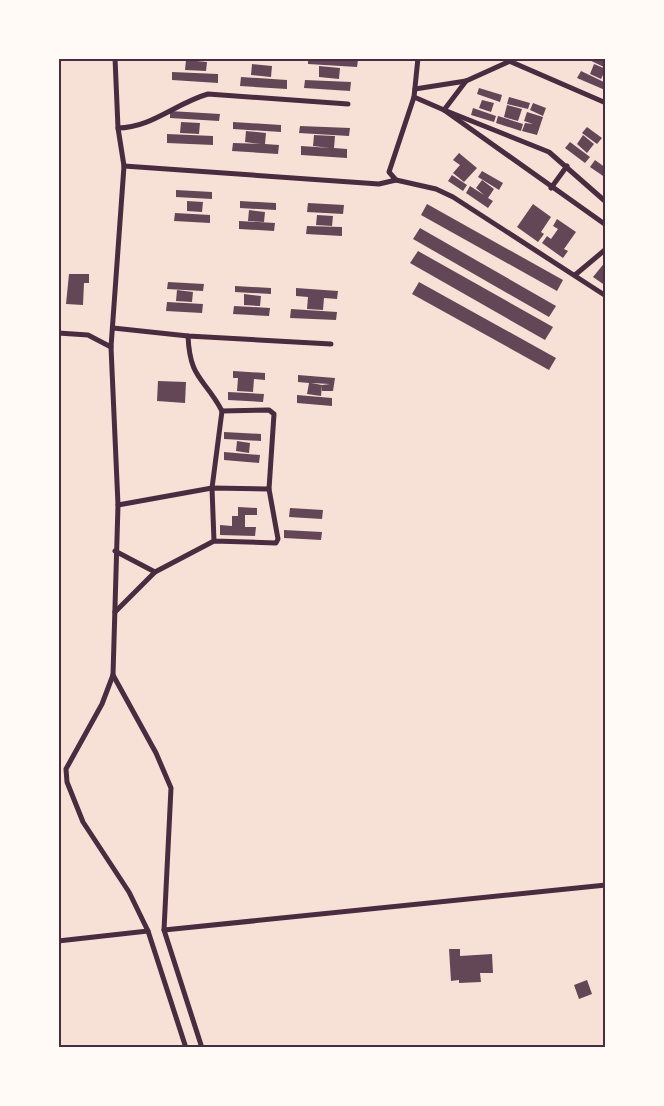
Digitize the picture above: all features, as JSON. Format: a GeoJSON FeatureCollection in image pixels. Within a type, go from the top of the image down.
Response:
{"type":"FeatureCollection","features":[{"type":"Feature","properties":{"kind":"street"},"geometry":{"type":"LineString","coordinates":[[115,58],[118,128],[124,166],[111,348],[118,505],[113,675],[102,704],[66,769],[67,782],[83,822],[129,892],[148,932],[186,1047]]}},
{"type":"Feature","properties":{"kind":"street"},"geometry":{"type":"LineString","coordinates":[[379,184],[389,172],[414,97],[418,58]]}},
{"type":"Feature","properties":{"kind":"street"},"geometry":{"type":"LineString","coordinates":[[502,58],[606,103]]}},
{"type":"Feature","properties":{"kind":"street"},"geometry":{"type":"LineString","coordinates":[[415,90],[466,81],[508,62]]}},
{"type":"Feature","properties":{"kind":"street"},"geometry":{"type":"LineString","coordinates":[[444,110],[466,81]]}},
{"type":"Feature","properties":{"kind":"street"},"geometry":{"type":"LineString","coordinates":[[118,128],[143,124],[189,99],[208,94],[348,104]]}},
{"type":"Feature","properties":{"kind":"street"},"geometry":{"type":"LineString","coordinates":[[414,97],[539,146],[567,166],[606,202]]}},
{"type":"Feature","properties":{"kind":"street"},"geometry":{"type":"LineString","coordinates":[[444,110],[606,225]]}},
{"type":"Feature","properties":{"kind":"street"},"geometry":{"type":"LineString","coordinates":[[124,166],[379,184],[396,180],[436,189],[453,197],[606,296]]}},
{"type":"Feature","properties":{"kind":"street"},"geometry":{"type":"LineString","coordinates":[[551,188],[567,166]]}},
{"type":"Feature","properties":{"kind":"street"},"geometry":{"type":"LineString","coordinates":[[389,172],[396,180]]}},
{"type":"Feature","properties":{"kind":"street"},"geometry":{"type":"LineString","coordinates":[[575,275],[606,249]]}},
{"type":"Feature","properties":{"kind":"street"},"geometry":{"type":"LineString","coordinates":[[113,328],[188,336],[330,344]]}},
{"type":"Feature","properties":{"kind":"street"},"geometry":{"type":"LineString","coordinates":[[58,333],[88,335],[111,348]]}},
{"type":"Feature","properties":{"kind":"street"},"geometry":{"type":"LineString","coordinates":[[188,336],[192,370],[215,398],[222,411],[212,488],[214,541]]}},
{"type":"Feature","properties":{"kind":"street"},"geometry":{"type":"LineString","coordinates":[[114,612],[156,572],[214,541],[276,543],[278,539],[269,489],[274,414],[269,410],[222,411]]}},
{"type":"Feature","properties":{"kind":"street"},"geometry":{"type":"LineString","coordinates":[[118,505],[212,488],[269,489]]}},
{"type":"Feature","properties":{"kind":"street"},"geometry":{"type":"LineString","coordinates":[[115,551],[156,572]]}},
{"type":"Feature","properties":{"kind":"street"},"geometry":{"type":"LineString","coordinates":[[113,675],[156,753],[171,788],[164,930],[202,1047]]}},
{"type":"Feature","properties":{"kind":"street"},"geometry":{"type":"LineString","coordinates":[[164,930],[606,885]]}},
{"type":"Feature","properties":{"kind":"street"},"geometry":{"type":"LineString","coordinates":[[58,941],[148,932]]}},
{"type":"Feature","properties":{"kind":"building"},"geometry":{"type":"Polygon","coordinates":[[[308,58],[358,60],[357,67],[308,64],[308,58]]]}},
{"type":"Feature","properties":{"kind":"building"},"geometry":{"type":"Polygon","coordinates":[[[585,58],[606,59],[606,68],[585,58]]]}},
{"type":"Feature","properties":{"kind":"building"},"geometry":{"type":"Polygon","coordinates":[[[186,60],[207,62],[206,71],[185,70],[186,60]]]}},
{"type":"Feature","properties":{"kind":"building"},"geometry":{"type":"Polygon","coordinates":[[[252,64],[272,66],[271,77],[251,75],[252,64]]]}},
{"type":"Feature","properties":{"kind":"building"},"geometry":{"type":"Polygon","coordinates":[[[594,64],[606,69],[601,79],[590,74],[594,64]]]}},
{"type":"Feature","properties":{"kind":"building"},"geometry":{"type":"Polygon","coordinates":[[[319,66],[340,68],[339,79],[319,77],[319,66]]]}},
{"type":"Feature","properties":{"kind":"building"},"geometry":{"type":"Polygon","coordinates":[[[581,71],[606,83],[605,90],[577,78],[581,71]]]}},
{"type":"Feature","properties":{"kind":"building"},"geometry":{"type":"Polygon","coordinates":[[[172,72],[218,74],[218,83],[172,80],[172,72]]]}},
{"type":"Feature","properties":{"kind":"building"},"geometry":{"type":"Polygon","coordinates":[[[241,77],[287,80],[287,89],[240,86],[241,77]]]}},
{"type":"Feature","properties":{"kind":"building"},"geometry":{"type":"Polygon","coordinates":[[[305,80],[351,82],[350,91],[304,88],[305,80]]]}},
{"type":"Feature","properties":{"kind":"building"},"geometry":{"type":"Polygon","coordinates":[[[479,88],[502,95],[500,102],[477,94],[479,88]]]}},
{"type":"Feature","properties":{"kind":"building"},"geometry":{"type":"Polygon","coordinates":[[[509,97],[530,103],[528,109],[507,104],[509,97]]]}},
{"type":"Feature","properties":{"kind":"building"},"geometry":{"type":"Polygon","coordinates":[[[482,100],[494,103],[491,112],[479,108],[482,100]]]}},
{"type":"Feature","properties":{"kind":"building"},"geometry":{"type":"Polygon","coordinates":[[[533,103],[546,108],[543,116],[530,110],[533,103]]]}},
{"type":"Feature","properties":{"kind":"building"},"geometry":{"type":"Polygon","coordinates":[[[507,105],[522,109],[518,121],[504,117],[507,105]]]}},
{"type":"Feature","properties":{"kind":"building"},"geometry":{"type":"Polygon","coordinates":[[[473,108],[496,116],[494,122],[471,115],[473,108]]]}},
{"type":"Feature","properties":{"kind":"building"},"geometry":{"type":"Polygon","coordinates":[[[170,111],[220,114],[219,121],[170,118],[170,111]]]}},
{"type":"Feature","properties":{"kind":"building"},"geometry":{"type":"Polygon","coordinates":[[[527,112],[543,117],[537,135],[522,131],[525,123],[533,124],[524,121],[527,112]]]}},
{"type":"Feature","properties":{"kind":"building"},"geometry":{"type":"Polygon","coordinates":[[[498,116],[523,124],[521,131],[496,123],[498,116]]]}},
{"type":"Feature","properties":{"kind":"building"},"geometry":{"type":"Polygon","coordinates":[[[181,122],[200,123],[199,134],[180,133],[181,122]]]}},
{"type":"Feature","properties":{"kind":"building"},"geometry":{"type":"Polygon","coordinates":[[[233,122],[281,125],[281,132],[233,129],[233,122]]]}},
{"type":"Feature","properties":{"kind":"building"},"geometry":{"type":"Polygon","coordinates":[[[300,126],[350,128],[349,136],[299,133],[300,126]]]}},
{"type":"Feature","properties":{"kind":"building"},"geometry":{"type":"Polygon","coordinates":[[[587,127],[602,138],[597,144],[582,133],[587,127]]]}},
{"type":"Feature","properties":{"kind":"building"},"geometry":{"type":"Polygon","coordinates":[[[246,131],[266,133],[265,144],[279,145],[278,154],[232,151],[233,143],[261,144],[245,142],[246,131]]]}},
{"type":"Feature","properties":{"kind":"building"},"geometry":{"type":"Polygon","coordinates":[[[167,134],[213,136],[213,145],[167,143],[167,134]]]}},
{"type":"Feature","properties":{"kind":"building"},"geometry":{"type":"Polygon","coordinates":[[[314,135],[335,136],[334,148],[347,149],[347,158],[301,155],[301,146],[330,148],[313,146],[314,135]]]}},
{"type":"Feature","properties":{"kind":"building"},"geometry":{"type":"Polygon","coordinates":[[[583,135],[594,144],[587,153],[577,144],[583,135]]]}},
{"type":"Feature","properties":{"kind":"building"},"geometry":{"type":"Polygon","coordinates":[[[570,142],[590,157],[585,163],[565,148],[570,142]]]}},
{"type":"Feature","properties":{"kind":"building"},"geometry":{"type":"Polygon","coordinates":[[[459,153],[477,168],[464,182],[453,173],[460,165],[453,160],[459,153]]]}},
{"type":"Feature","properties":{"kind":"building"},"geometry":{"type":"Polygon","coordinates":[[[595,160],[606,168],[606,178],[590,167],[595,160]]]}},
{"type":"Feature","properties":{"kind":"building"},"geometry":{"type":"Polygon","coordinates":[[[482,171],[503,183],[499,190],[478,177],[482,171]]]}},
{"type":"Feature","properties":{"kind":"building"},"geometry":{"type":"Polygon","coordinates":[[[452,175],[467,185],[463,191],[448,181],[452,175]]]}},
{"type":"Feature","properties":{"kind":"building"},"geometry":{"type":"Polygon","coordinates":[[[482,180],[494,189],[488,198],[493,201],[488,208],[466,193],[470,186],[484,195],[476,188],[482,180]]]}},
{"type":"Feature","properties":{"kind":"building"},"geometry":{"type":"Polygon","coordinates":[[[176,190],[212,192],[212,199],[176,197],[176,190]]]}},
{"type":"Feature","properties":{"kind":"building"},"geometry":{"type":"Polygon","coordinates":[[[187,201],[203,202],[202,212],[187,211],[187,201]]]}},
{"type":"Feature","properties":{"kind":"building"},"geometry":{"type":"Polygon","coordinates":[[[240,201],[276,203],[276,210],[240,208],[240,201]]]}},
{"type":"Feature","properties":{"kind":"building"},"geometry":{"type":"Polygon","coordinates":[[[308,203],[344,205],[343,214],[307,212],[308,203]]]}},
{"type":"Feature","properties":{"kind":"building"},"geometry":{"type":"Polygon","coordinates":[[[427,204],[563,280],[557,291],[421,215],[427,204]]]}},
{"type":"Feature","properties":{"kind":"building"},"geometry":{"type":"Polygon","coordinates":[[[533,204],[551,217],[541,232],[544,234],[538,242],[517,227],[533,204]]]}},
{"type":"Feature","properties":{"kind":"building"},"geometry":{"type":"Polygon","coordinates":[[[249,210],[265,212],[264,222],[248,221],[249,210]]]}},
{"type":"Feature","properties":{"kind":"building"},"geometry":{"type":"Polygon","coordinates":[[[175,213],[210,215],[210,223],[174,221],[175,213]]]}},
{"type":"Feature","properties":{"kind":"building"},"geometry":{"type":"Polygon","coordinates":[[[317,215],[333,216],[332,226],[316,225],[317,215]]]}},
{"type":"Feature","properties":{"kind":"building"},"geometry":{"type":"Polygon","coordinates":[[[557,219],[576,232],[564,249],[568,251],[563,258],[542,243],[547,236],[551,239],[558,229],[553,226],[557,219]]]}},
{"type":"Feature","properties":{"kind":"building"},"geometry":{"type":"Polygon","coordinates":[[[239,221],[275,223],[274,231],[239,229],[239,221]]]}},
{"type":"Feature","properties":{"kind":"building"},"geometry":{"type":"Polygon","coordinates":[[[307,226],[342,227],[342,236],[306,234],[307,226]]]}},
{"type":"Feature","properties":{"kind":"building"},"geometry":{"type":"Polygon","coordinates":[[[420,228],[556,306],[549,317],[413,239],[420,228]]]}},
{"type":"Feature","properties":{"kind":"building"},"geometry":{"type":"Polygon","coordinates":[[[418,251],[553,327],[545,340],[410,263],[418,251]]]}},
{"type":"Feature","properties":{"kind":"building"},"geometry":{"type":"Polygon","coordinates":[[[606,261],[606,286],[593,277],[606,261]]]}},
{"type":"Feature","properties":{"kind":"building"},"geometry":{"type":"Polygon","coordinates":[[[69,274],[89,274],[89,283],[84,283],[83,305],[66,304],[69,274]]]}},
{"type":"Feature","properties":{"kind":"building"},"geometry":{"type":"Polygon","coordinates":[[[168,282],[204,284],[203,291],[167,289],[168,282]]]}},
{"type":"Feature","properties":{"kind":"building"},"geometry":{"type":"Polygon","coordinates":[[[419,282],[556,358],[549,370],[412,294],[419,282]]]}},
{"type":"Feature","properties":{"kind":"building"},"geometry":{"type":"Polygon","coordinates":[[[235,286],[271,288],[271,294],[235,292],[235,286]]]}},
{"type":"Feature","properties":{"kind":"building"},"geometry":{"type":"Polygon","coordinates":[[[296,288],[338,291],[337,299],[324,298],[323,310],[307,309],[308,297],[296,296],[296,288]]]}},
{"type":"Feature","properties":{"kind":"building"},"geometry":{"type":"Polygon","coordinates":[[[177,290],[193,292],[192,302],[176,301],[177,290]]]}},
{"type":"Feature","properties":{"kind":"building"},"geometry":{"type":"Polygon","coordinates":[[[244,294],[261,296],[260,306],[244,305],[244,294]]]}},
{"type":"Feature","properties":{"kind":"building"},"geometry":{"type":"Polygon","coordinates":[[[167,302],[203,304],[202,313],[166,311],[167,302]]]}},
{"type":"Feature","properties":{"kind":"building"},"geometry":{"type":"Polygon","coordinates":[[[234,306],[270,308],[269,316],[233,314],[234,306]]]}},
{"type":"Feature","properties":{"kind":"building"},"geometry":{"type":"Polygon","coordinates":[[[291,309],[337,312],[336,320],[290,318],[291,309]]]}},
{"type":"Feature","properties":{"kind":"building"},"geometry":{"type":"Polygon","coordinates":[[[233,371],[265,373],[265,380],[254,379],[253,392],[237,391],[238,378],[233,378],[233,371]]]}},
{"type":"Feature","properties":{"kind":"building"},"geometry":{"type":"Polygon","coordinates":[[[298,375],[335,378],[333,391],[322,391],[322,385],[321,396],[307,394],[309,383],[298,382],[298,375]]]}},
{"type":"Feature","properties":{"kind":"building"},"geometry":{"type":"Polygon","coordinates":[[[158,381],[186,382],[185,403],[157,401],[158,381]]]}},
{"type":"Feature","properties":{"kind":"building"},"geometry":{"type":"Polygon","coordinates":[[[228,392],[264,394],[263,402],[228,400],[228,392]]]}},
{"type":"Feature","properties":{"kind":"building"},"geometry":{"type":"Polygon","coordinates":[[[297,395],[332,398],[332,406],[297,403],[297,395]]]}},
{"type":"Feature","properties":{"kind":"building"},"geometry":{"type":"Polygon","coordinates":[[[224,432],[261,434],[261,441],[224,439],[224,432]]]}},
{"type":"Feature","properties":{"kind":"building"},"geometry":{"type":"Polygon","coordinates":[[[237,441],[250,443],[249,453],[236,451],[237,441]]]}},
{"type":"Feature","properties":{"kind":"building"},"geometry":{"type":"Polygon","coordinates":[[[224,452],[260,455],[259,463],[224,460],[224,452]]]}},
{"type":"Feature","properties":{"kind":"building"},"geometry":{"type":"Polygon","coordinates":[[[238,507],[257,508],[257,515],[245,515],[245,527],[256,527],[255,536],[220,535],[220,525],[232,526],[232,516],[238,516],[238,507]]]}},
{"type":"Feature","properties":{"kind":"building"},"geometry":{"type":"Polygon","coordinates":[[[290,508],[323,510],[322,519],[289,517],[290,508]]]}},
{"type":"Feature","properties":{"kind":"building"},"geometry":{"type":"Polygon","coordinates":[[[284,530],[322,532],[321,540],[284,538],[284,530]]]}},
{"type":"Feature","properties":{"kind":"building"},"geometry":{"type":"Polygon","coordinates":[[[449,949],[460,949],[460,956],[492,954],[493,973],[480,973],[481,982],[451,981],[449,949]]]}},
{"type":"Feature","properties":{"kind":"building"},"geometry":{"type":"Polygon","coordinates":[[[587,980],[592,994],[579,999],[574,985],[587,980]]]}}]}
